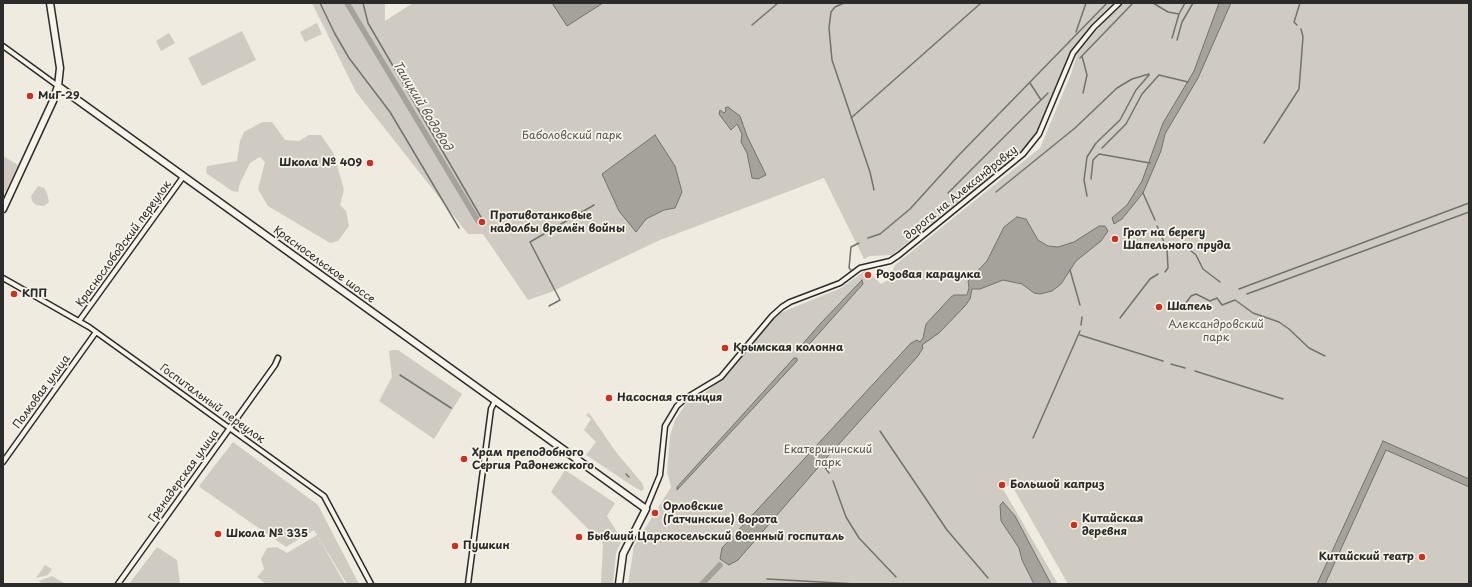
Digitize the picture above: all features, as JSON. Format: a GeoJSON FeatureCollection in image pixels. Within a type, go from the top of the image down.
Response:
{"type":"FeatureCollection","features":[{"type":"Feature","properties":{"kind":"main road"},"geometry":{"type":"LineString","coordinates":[[3,209],[58,86],[60,68],[50,3]]}},
{"type":"Feature","properties":{"kind":"main road","name":"Красносельское шоссе"},"geometry":{"type":"LineString","coordinates":[[58,86],[646,508]]}},
{"type":"Feature","properties":{"kind":"main road"},"geometry":{"type":"LineString","coordinates":[[619,584],[623,554],[646,508]]}},
{"type":"Feature","properties":{"kind":"street","name":"дорога на Александровку"},"geometry":{"type":"LineString","coordinates":[[646,508],[660,475],[665,426],[677,406],[686,398],[721,377],[772,316],[782,307],[790,302],[834,286],[860,268],[890,261],[1023,154],[1039,134],[1074,53],[1084,39],[1119,3]]}},
{"type":"Feature","properties":{"kind":"street"},"geometry":{"type":"LineString","coordinates":[[3,46],[58,86]]}},
{"type":"Feature","properties":{"kind":"street","name":"Краснослободский переулок"},"geometry":{"type":"LineString","coordinates":[[79,321],[183,177]]}},
{"type":"Feature","properties":{"kind":"street","name":"Госпитальный переулок"},"geometry":{"type":"LineString","coordinates":[[3,278],[96,332],[324,496],[371,584]]}},
{"type":"Feature","properties":{"kind":"street","name":"Полковая улица"},"geometry":{"type":"LineString","coordinates":[[3,462],[96,332]]}},
{"type":"Feature","properties":{"kind":"street","name":"Гренадерская улица"},"geometry":{"type":"LineString","coordinates":[[118,584],[275,365],[278,358]]}},
{"type":"Feature","properties":{"kind":"street"},"geometry":{"type":"LineString","coordinates":[[468,584],[491,410],[495,401]]}},
{"type":"Feature","properties":{"kind":"green space","name":"Баболовский парк"},"geometry":{"type":"Polygon","coordinates":[[[312,3],[385,3],[385,21],[413,3],[1114,3],[1090,26],[1073,48],[1040,126],[1025,149],[892,255],[870,256],[864,259],[824,178],[660,240],[551,292],[528,300],[483,234],[468,234],[356,92],[312,3]]]}},
{"type":"Feature","properties":{"kind":"green space","name":"Александровский парк"},"geometry":{"type":"Polygon","coordinates":[[[1124,3],[1469,3],[1469,584],[1068,584],[1011,484],[1003,489],[1058,584],[628,584],[634,546],[652,517],[653,518],[660,509],[658,508],[671,487],[667,472],[670,436],[675,420],[686,404],[706,392],[731,371],[766,326],[780,313],[841,288],[866,270],[881,284],[888,280],[895,265],[1040,148],[1071,74],[1077,54],[1101,25],[1124,3]]]}},
{"type":"Feature","properties":{"kind":"green space"},"geometry":{"type":"Polygon","coordinates":[[[317,23],[322,34],[305,42],[300,32],[317,23]]]}},
{"type":"Feature","properties":{"kind":"green space"},"geometry":{"type":"Polygon","coordinates":[[[242,31],[256,60],[202,86],[188,58],[242,31]]]}},
{"type":"Feature","properties":{"kind":"green space"},"geometry":{"type":"Polygon","coordinates":[[[169,33],[175,43],[161,51],[156,41],[169,33]]]}},
{"type":"Feature","properties":{"kind":"green space"},"geometry":{"type":"Polygon","coordinates":[[[262,122],[272,122],[285,140],[299,141],[309,135],[321,135],[334,154],[344,190],[340,205],[346,211],[349,226],[338,241],[330,243],[268,206],[258,189],[265,162],[260,157],[250,163],[240,183],[238,192],[232,191],[206,173],[207,166],[237,161],[240,141],[244,132],[262,122]]]}},
{"type":"Feature","properties":{"kind":"green space"},"geometry":{"type":"Polygon","coordinates":[[[3,156],[18,165],[6,191],[3,192],[3,156]]]}},
{"type":"Feature","properties":{"kind":"green space"},"geometry":{"type":"Polygon","coordinates":[[[38,186],[44,188],[47,193],[49,202],[44,206],[36,205],[32,201],[31,196],[38,186]]]}},
{"type":"Feature","properties":{"kind":"green space"},"geometry":{"type":"Polygon","coordinates":[[[398,350],[462,394],[434,439],[379,401],[392,377],[389,351],[398,350]]]}},
{"type":"Feature","properties":{"kind":"green space"},"geometry":{"type":"Polygon","coordinates":[[[589,413],[616,452],[642,483],[644,488],[642,491],[586,455],[596,442],[584,430],[591,419],[586,415],[589,413]]]}},
{"type":"Feature","properties":{"kind":"green space"},"geometry":{"type":"Polygon","coordinates":[[[233,442],[318,505],[359,584],[347,584],[314,530],[286,547],[199,486],[233,442]]]}},
{"type":"Feature","properties":{"kind":"green space"},"geometry":{"type":"Polygon","coordinates":[[[565,470],[615,503],[607,516],[622,540],[616,553],[613,584],[601,584],[603,544],[551,492],[565,470]]]}},
{"type":"Feature","properties":{"kind":"green space"},"geometry":{"type":"Polygon","coordinates":[[[317,535],[345,584],[266,584],[257,577],[264,569],[261,559],[267,548],[277,547],[287,553],[317,535]]]}},
{"type":"Feature","properties":{"kind":"green space"},"geometry":{"type":"Polygon","coordinates":[[[157,547],[177,560],[180,584],[129,584],[157,547]]]}},
{"type":"Feature","properties":{"kind":"green space"},"geometry":{"type":"Polygon","coordinates":[[[45,565],[52,569],[48,575],[36,578],[45,565]]]}},
{"type":"Feature","properties":{"kind":"green space"},"geometry":{"type":"Polygon","coordinates":[[[52,576],[64,584],[43,584],[39,581],[52,576]]]}},
{"type":"Feature","properties":{"kind":"shaded area"},"geometry":{"type":"Polygon","coordinates":[[[552,3],[603,3],[567,26],[552,3]]]}},
{"type":"Feature","properties":{"kind":"shaded area"},"geometry":{"type":"Polygon","coordinates":[[[1219,3],[1231,3],[1198,78],[1165,134],[1161,151],[1143,193],[1122,219],[1114,224],[1112,218],[1127,205],[1142,181],[1163,123],[1194,71],[1219,3]]]}},
{"type":"Feature","properties":{"kind":"shaded area"},"geometry":{"type":"Polygon","coordinates":[[[728,107],[740,116],[747,136],[766,175],[758,179],[752,178],[747,153],[741,142],[742,134],[737,124],[731,130],[719,114],[720,110],[724,113],[726,111],[725,108],[728,107]]]}},
{"type":"Feature","properties":{"kind":"shaded area"},"geometry":{"type":"Polygon","coordinates":[[[655,135],[675,166],[682,192],[675,208],[664,210],[646,219],[636,232],[619,211],[602,174],[655,135]]]}},
{"type":"Feature","properties":{"kind":"shaded area"},"geometry":{"type":"Polygon","coordinates":[[[1017,217],[1026,219],[1038,240],[1048,246],[1058,247],[1074,242],[1099,226],[1105,226],[1108,231],[1101,241],[1076,261],[1061,284],[1052,291],[1040,294],[1034,293],[1022,284],[1003,280],[980,289],[972,289],[970,299],[965,306],[939,333],[922,345],[923,348],[918,356],[738,560],[729,565],[720,559],[722,548],[911,343],[917,340],[920,342],[923,338],[926,324],[951,297],[954,295],[967,295],[969,288],[968,281],[987,261],[1004,227],[1017,217]]]}},
{"type":"Feature","properties":{"kind":"shaded area"},"geometry":{"type":"Polygon","coordinates":[[[862,280],[863,284],[804,350],[800,349],[800,347],[820,324],[862,280]]]}},
{"type":"Feature","properties":{"kind":"shaded area"},"geometry":{"type":"Polygon","coordinates":[[[794,358],[797,358],[797,361],[677,490],[677,487],[794,358]]]}},
{"type":"Feature","properties":{"kind":"shaded area"},"geometry":{"type":"Polygon","coordinates":[[[1383,441],[1469,479],[1469,487],[1386,450],[1325,584],[1317,584],[1383,441]]]}},
{"type":"Feature","properties":{"kind":"shaded area"},"geometry":{"type":"Polygon","coordinates":[[[1003,502],[1015,516],[1051,584],[1034,584],[1022,560],[1019,548],[1001,521],[1000,505],[1003,502]]]}},
{"type":"Feature","properties":{"kind":"waterway"},"geometry":{"type":"LineString","coordinates":[[320,3],[349,58],[390,112],[459,228]]}},
{"type":"Feature","properties":{"kind":"waterway","name":"Таицкий водовод"},"geometry":{"type":"LineString","coordinates":[[347,3],[478,221]]}},
{"type":"Feature","properties":{"kind":"waterway"},"geometry":{"type":"LineString","coordinates":[[363,3],[368,23],[482,219]]}},
{"type":"Feature","properties":{"kind":"waterway"},"geometry":{"type":"LineString","coordinates":[[752,25],[778,3]]}},
{"type":"Feature","properties":{"kind":"waterway"},"geometry":{"type":"LineString","coordinates":[[844,3],[835,7],[831,12],[829,28],[832,60],[870,172],[874,190]]}},
{"type":"Feature","properties":{"kind":"waterway"},"geometry":{"type":"LineString","coordinates":[[851,118],[981,3]]}},
{"type":"Feature","properties":{"kind":"waterway"},"geometry":{"type":"LineString","coordinates":[[1076,32],[1086,3]]}},
{"type":"Feature","properties":{"kind":"waterway"},"geometry":{"type":"LineString","coordinates":[[868,238],[880,234],[910,209],[958,156],[1107,3]]}},
{"type":"Feature","properties":{"kind":"waterway"},"geometry":{"type":"LineString","coordinates":[[1080,58],[1133,3]]}},
{"type":"Feature","properties":{"kind":"waterway"},"geometry":{"type":"LineString","coordinates":[[1153,3],[1168,12],[1179,14]]}},
{"type":"Feature","properties":{"kind":"waterway"},"geometry":{"type":"LineString","coordinates":[[1172,38],[1179,14],[1185,3]]}},
{"type":"Feature","properties":{"kind":"waterway"},"geometry":{"type":"LineString","coordinates":[[1177,40],[1182,22],[1193,3]]}},
{"type":"Feature","properties":{"kind":"waterway"},"geometry":{"type":"LineString","coordinates":[[1297,25],[1294,22],[1300,3]]}},
{"type":"Feature","properties":{"kind":"waterway"},"geometry":{"type":"LineString","coordinates":[[1264,143],[1299,89],[1303,37],[1301,29]]}},
{"type":"Feature","properties":{"kind":"waterway"},"geometry":{"type":"LineString","coordinates":[[1082,56],[1087,75],[1083,93]]}},
{"type":"Feature","properties":{"kind":"waterway"},"geometry":{"type":"LineString","coordinates":[[996,192],[1075,128],[1117,88],[1132,79],[1149,74]]}},
{"type":"Feature","properties":{"kind":"waterway"},"geometry":{"type":"LineString","coordinates":[[1087,196],[1084,180],[1087,157],[1096,143],[1120,120],[1136,90],[1149,75]]}},
{"type":"Feature","properties":{"kind":"waterway"},"geometry":{"type":"LineString","coordinates":[[1102,148],[1126,124],[1142,94],[1159,75],[1188,82]]}},
{"type":"Feature","properties":{"kind":"waterway"},"geometry":{"type":"LineString","coordinates":[[1030,83],[1041,100]]}},
{"type":"Feature","properties":{"kind":"waterway"},"geometry":{"type":"LineString","coordinates":[[948,193],[1048,93]]}},
{"type":"Feature","properties":{"kind":"waterway"},"geometry":{"type":"LineString","coordinates":[[1091,179],[1093,160],[1099,154],[1150,163]]}},
{"type":"Feature","properties":{"kind":"waterway"},"geometry":{"type":"LineString","coordinates":[[1143,193],[1155,220]]}},
{"type":"Feature","properties":{"kind":"waterway"},"geometry":{"type":"LineString","coordinates":[[1239,289],[1469,203]]}},
{"type":"Feature","properties":{"kind":"waterway"},"geometry":{"type":"LineString","coordinates":[[549,306],[560,300],[530,242],[594,205]]}},
{"type":"Feature","properties":{"kind":"waterway"},"geometry":{"type":"LineString","coordinates":[[1247,294],[1469,212]]}},
{"type":"Feature","properties":{"kind":"waterway"},"geometry":{"type":"LineString","coordinates":[[1157,226],[1167,249],[1168,268],[1165,272]]}},
{"type":"Feature","properties":{"kind":"waterway"},"geometry":{"type":"LineString","coordinates":[[851,270],[849,268],[851,247],[859,243]]}},
{"type":"Feature","properties":{"kind":"waterway"},"geometry":{"type":"LineString","coordinates":[[1185,246],[1196,255],[1203,269],[1220,282]]}},
{"type":"Feature","properties":{"kind":"waterway"},"geometry":{"type":"LineString","coordinates":[[1070,270],[1080,305]]}},
{"type":"Feature","properties":{"kind":"waterway"},"geometry":{"type":"LineString","coordinates":[[1120,318],[1150,279],[1158,274]]}},
{"type":"Feature","properties":{"kind":"waterway"},"geometry":{"type":"LineString","coordinates":[[1183,307],[1191,296],[1196,294],[1210,301],[1217,298],[1222,305],[1235,300],[1253,313],[1279,322],[1289,329],[1309,348],[1325,356]]}},
{"type":"Feature","properties":{"kind":"waterway"},"geometry":{"type":"LineString","coordinates":[[1081,325],[1082,317]]}},
{"type":"Feature","properties":{"kind":"waterway"},"geometry":{"type":"LineString","coordinates":[[1033,438],[1080,331]]}},
{"type":"Feature","properties":{"kind":"waterway"},"geometry":{"type":"LineString","coordinates":[[1080,335],[1163,361]]}},
{"type":"Feature","properties":{"kind":"waterway"},"geometry":{"type":"LineString","coordinates":[[1171,364],[1185,368]]}},
{"type":"Feature","properties":{"kind":"waterway"},"geometry":{"type":"LineString","coordinates":[[1195,371],[1283,399]]}},
{"type":"Feature","properties":{"kind":"waterway"},"geometry":{"type":"LineString","coordinates":[[400,375],[451,408]]}},
{"type":"Feature","properties":{"kind":"waterway"},"geometry":{"type":"LineString","coordinates":[[880,431],[947,530],[988,578]]}},
{"type":"Feature","properties":{"kind":"waterway"},"geometry":{"type":"LineString","coordinates":[[822,463],[829,473]]}},
{"type":"Feature","properties":{"kind":"waterway","name":"Таицкий водовод"},"geometry":{"type":"LineString","coordinates":[[626,474],[629,477]]}},
{"type":"Feature","properties":{"kind":"waterway"},"geometry":{"type":"LineString","coordinates":[[833,481],[846,517],[859,538],[896,577]]}},
{"type":"Feature","properties":{"kind":"waterway"},"geometry":{"type":"LineString","coordinates":[[702,584],[720,565]]}},
{"type":"Feature","properties":{"kind":"waterway"},"geometry":{"type":"LineString","coordinates":[[767,579],[856,584]]}},
{"type":"Feature","properties":{"kind":"place","name":"МиГ-29"},"geometry":{"type":"Point","coordinates":[30,96]}},
{"type":"Feature","properties":{"kind":"place","name":"Школа № 409"},"geometry":{"type":"Point","coordinates":[370,163]}},
{"type":"Feature","properties":{"kind":"place","name":"Противотанковые надолбы времён войны"},"geometry":{"type":"Point","coordinates":[482,222]}},
{"type":"Feature","properties":{"kind":"place","name":"Грот на берегу Шапельного пруда"},"geometry":{"type":"Point","coordinates":[1115,239]}},
{"type":"Feature","properties":{"kind":"place","name":"Розовая караулка"},"geometry":{"type":"Point","coordinates":[868,275]}},
{"type":"Feature","properties":{"kind":"place","name":"КПП"},"geometry":{"type":"Point","coordinates":[14,294]}},
{"type":"Feature","properties":{"kind":"place","name":"Шапель"},"geometry":{"type":"Point","coordinates":[1159,307]}},
{"type":"Feature","properties":{"kind":"place","name":"Крымская колонна"},"geometry":{"type":"Point","coordinates":[725,348]}},
{"type":"Feature","properties":{"kind":"place","name":"Насосная станция"},"geometry":{"type":"Point","coordinates":[609,398]}},
{"type":"Feature","properties":{"kind":"place","name":"Храм преподобного Сергия Радонежского"},"geometry":{"type":"Point","coordinates":[464,459]}},
{"type":"Feature","properties":{"kind":"place","name":"Большой каприз"},"geometry":{"type":"Point","coordinates":[1002,485]}},
{"type":"Feature","properties":{"kind":"place","name":"Орловские (Гатчинские) ворота"},"geometry":{"type":"Point","coordinates":[655,513]}},
{"type":"Feature","properties":{"kind":"place","name":"Китайская деревня"},"geometry":{"type":"Point","coordinates":[1074,525]}},
{"type":"Feature","properties":{"kind":"place","name":"Школа № 335"},"geometry":{"type":"Point","coordinates":[218,534]}},
{"type":"Feature","properties":{"kind":"place","name":"Бывший Царскосельский военный госпиталь"},"geometry":{"type":"Point","coordinates":[579,537]}},
{"type":"Feature","properties":{"kind":"place","name":"Пушкин"},"geometry":{"type":"Point","coordinates":[455,546]}},
{"type":"Feature","properties":{"kind":"place","name":"Китайский театр"},"geometry":{"type":"Point","coordinates":[1422,557]}},
{"type":"Feature","properties":{"kind":"park label","name":"Екатерининский парк"},"geometry":{"type":"Point","coordinates":[828,456]}}]}
